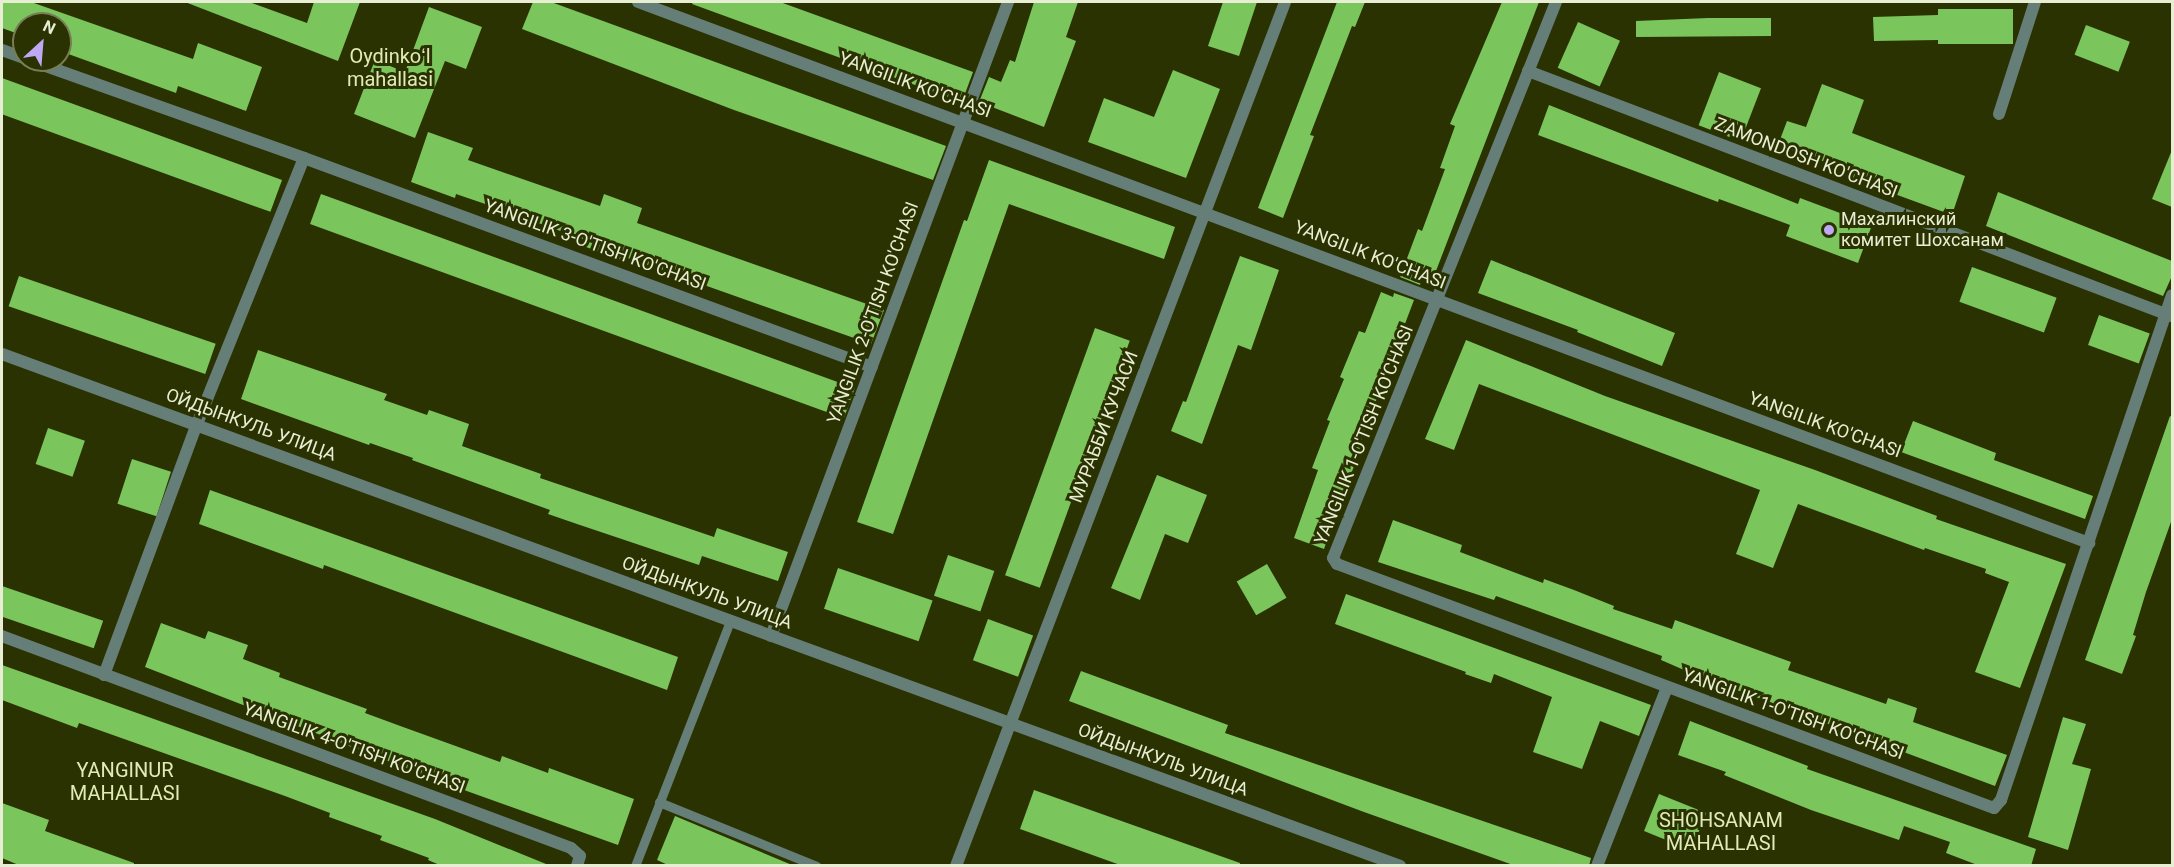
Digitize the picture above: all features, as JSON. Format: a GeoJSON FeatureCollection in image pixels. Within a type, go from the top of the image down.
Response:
{"type":"FeatureCollection","features":[{"type":"Feature","properties":{"kind":"street","name":"YANGILIK KO'CHASI"},"geometry":{"type":"LineString","coordinates":[[638,2],[2090,543]]}},
{"type":"Feature","properties":{"kind":"street","name":"YANGILIK 2-O'TISH KO'CHASI"},"geometry":{"type":"LineString","coordinates":[[771,636],[1008,2]]}},
{"type":"Feature","properties":{"kind":"street","name":"МУРАББИ КУЧАСИ"},"geometry":{"type":"LineString","coordinates":[[956,866],[1286,2]]}},
{"type":"Feature","properties":{"kind":"street"},"geometry":{"type":"LineString","coordinates":[[1438,300],[1556,2]]}},
{"type":"Feature","properties":{"kind":"street"},"geometry":{"type":"LineString","coordinates":[[1999,114],[2035,2]]}},
{"type":"Feature","properties":{"kind":"street","name":"ZAMONDOSH KO'CHASI"},"geometry":{"type":"LineString","coordinates":[[1528,71],[2169,315]]}},
{"type":"Feature","properties":{"kind":"street","name":"YANGILIK 3-O'TISH KO'CHASI"},"geometry":{"type":"LineString","coordinates":[[63,72],[304,158],[872,367]]}},
{"type":"Feature","properties":{"kind":"street"},"geometry":{"type":"LineString","coordinates":[[104,675],[197,424],[304,158]]}},
{"type":"Feature","properties":{"kind":"street","name":"YANGILIK 1-O'TISH KO'CHASI"},"geometry":{"type":"LineString","coordinates":[[1438,300],[1334,561],[1994,808],[2001,800],[2169,315],[2172,295]]}},
{"type":"Feature","properties":{"kind":"street","name":"ОЙДЫНКУЛЬ УЛИЦА"},"geometry":{"type":"LineString","coordinates":[[2,354],[1400,866]]}},
{"type":"Feature","properties":{"kind":"street","name":"YANGILIK 4-O'TISH KO'CHASI"},"geometry":{"type":"LineString","coordinates":[[2,636],[571,848],[580,856],[577,866]]}},
{"type":"Feature","properties":{"kind":"street"},"geometry":{"type":"LineString","coordinates":[[1597,866],[1667,687]]}},
{"type":"Feature","properties":{"kind":"lane"},"geometry":{"type":"LineString","coordinates":[[635,866],[730,621]]}},
{"type":"Feature","properties":{"kind":"lane"},"geometry":{"type":"LineString","coordinates":[[659,802],[817,866]]}},
{"type":"Feature","properties":{"kind":"building"},"geometry":{"type":"Polygon","coordinates":[[[2,2],[31,2],[59,12],[12,12],[12,32],[2,28],[2,2]]]}},
{"type":"Feature","properties":{"kind":"building"},"geometry":{"type":"Polygon","coordinates":[[[185,2],[249,2],[307,23],[314,2],[360,2],[338,61],[185,2]]]}},
{"type":"Feature","properties":{"kind":"building"},"geometry":{"type":"Polygon","coordinates":[[[533,2],[551,2],[946,146],[933,180],[734,110],[522,29],[533,2]]]}},
{"type":"Feature","properties":{"kind":"building"},"geometry":{"type":"Polygon","coordinates":[[[693,2],[780,2],[973,72],[962,102],[692,4],[693,2]]]}},
{"type":"Feature","properties":{"kind":"building"},"geometry":{"type":"Polygon","coordinates":[[[1034,2],[1078,2],[1066,37],[1076,41],[1044,127],[979,102],[989,77],[1001,82],[1010,60],[1015,62],[1034,2]]]}},
{"type":"Feature","properties":{"kind":"building"},"geometry":{"type":"Polygon","coordinates":[[[1223,2],[1257,2],[1239,56],[1208,46],[1223,2]]]}},
{"type":"Feature","properties":{"kind":"building"},"geometry":{"type":"Polygon","coordinates":[[[1337,2],[1365,2],[1355,27],[1352,26],[1310,135],[1314,136],[1283,218],[1258,208],[1337,2]]]}},
{"type":"Feature","properties":{"kind":"building"},"geometry":{"type":"Polygon","coordinates":[[[1502,2],[1539,2],[1431,284],[1421,280],[1420,285],[1400,277],[1418,229],[1422,231],[1445,169],[1440,168],[1455,126],[1450,124],[1502,2]]]}},
{"type":"Feature","properties":{"kind":"building"},"geometry":{"type":"Polygon","coordinates":[[[429,7],[482,27],[466,69],[445,61],[415,138],[354,114],[375,60],[405,72],[429,7]]]}},
{"type":"Feature","properties":{"kind":"building"},"geometry":{"type":"Polygon","coordinates":[[[1938,9],[2013,9],[2013,44],[1938,44],[1938,40],[1874,41],[1873,17],[1938,15],[1938,9]]]}},
{"type":"Feature","properties":{"kind":"building"},"geometry":{"type":"Polygon","coordinates":[[[72,16],[193,59],[198,43],[262,67],[246,111],[178,86],[176,93],[72,55],[72,16]]]}},
{"type":"Feature","properties":{"kind":"building"},"geometry":{"type":"Polygon","coordinates":[[[1771,18],[1771,36],[1636,37],[1636,21],[1771,18]]]}},
{"type":"Feature","properties":{"kind":"building"},"geometry":{"type":"Polygon","coordinates":[[[1578,22],[1620,41],[1600,86],[1558,68],[1578,22]]]}},
{"type":"Feature","properties":{"kind":"building"},"geometry":{"type":"Polygon","coordinates":[[[2086,25],[2130,42],[2118,72],[2075,55],[2086,25]]]}},
{"type":"Feature","properties":{"kind":"building"},"geometry":{"type":"Polygon","coordinates":[[[1173,70],[1220,89],[1186,178],[1088,142],[1104,98],[1154,117],[1173,70]]]}},
{"type":"Feature","properties":{"kind":"building"},"geometry":{"type":"Polygon","coordinates":[[[1719,72],[1761,88],[1741,141],[1699,125],[1719,72]]]}},
{"type":"Feature","properties":{"kind":"building"},"geometry":{"type":"Polygon","coordinates":[[[2,78],[282,180],[270,212],[2,114],[2,78]]]}},
{"type":"Feature","properties":{"kind":"building"},"geometry":{"type":"Polygon","coordinates":[[[1822,84],[1864,100],[1852,133],[1965,176],[1952,215],[1840,174],[1842,168],[1778,145],[1787,121],[1806,127],[1822,84]]]}},
{"type":"Feature","properties":{"kind":"building"},"geometry":{"type":"Polygon","coordinates":[[[1549,105],[1798,204],[1800,198],[1872,225],[1858,263],[1786,236],[1790,225],[1719,199],[1718,202],[1538,135],[1549,105]]]}},
{"type":"Feature","properties":{"kind":"building"},"geometry":{"type":"Polygon","coordinates":[[[428,132],[473,148],[468,160],[600,206],[604,194],[642,208],[637,223],[884,310],[871,344],[625,257],[624,261],[586,247],[588,241],[497,208],[456,194],[455,198],[411,182],[428,132]]]}},
{"type":"Feature","properties":{"kind":"building"},"geometry":{"type":"Polygon","coordinates":[[[2172,150],[2172,207],[2152,199],[2172,150]]]}},
{"type":"Feature","properties":{"kind":"building"},"geometry":{"type":"Polygon","coordinates":[[[989,160],[1175,227],[1164,259],[1009,204],[893,534],[857,522],[964,220],[967,221],[989,160]]]}},
{"type":"Feature","properties":{"kind":"building"},"geometry":{"type":"Polygon","coordinates":[[[1998,192],[2172,261],[2172,276],[2163,296],[1986,226],[1998,192]]]}},
{"type":"Feature","properties":{"kind":"building"},"geometry":{"type":"Polygon","coordinates":[[[321,194],[855,388],[844,418],[310,224],[321,194]]]}},
{"type":"Feature","properties":{"kind":"building"},"geometry":{"type":"Polygon","coordinates":[[[1240,256],[1279,270],[1251,350],[1238,345],[1202,444],[1171,431],[1183,401],[1186,402],[1240,256]]]}},
{"type":"Feature","properties":{"kind":"building"},"geometry":{"type":"Polygon","coordinates":[[[1491,260],[1675,333],[1662,366],[1577,332],[1578,330],[1478,293],[1491,260]]]}},
{"type":"Feature","properties":{"kind":"building"},"geometry":{"type":"Polygon","coordinates":[[[1972,267],[2057,298],[2044,333],[1959,302],[1972,267]]]}},
{"type":"Feature","properties":{"kind":"building"},"geometry":{"type":"Polygon","coordinates":[[[19,276],[216,344],[205,374],[9,306],[19,276]]]}},
{"type":"Feature","properties":{"kind":"building"},"geometry":{"type":"Polygon","coordinates":[[[1381,292],[1393,297],[1394,293],[1414,300],[1360,443],[1362,444],[1324,549],[1294,538],[1318,470],[1312,468],[1330,421],[1327,420],[1344,379],[1340,377],[1359,331],[1365,333],[1381,292]]]}},
{"type":"Feature","properties":{"kind":"building"},"geometry":{"type":"Polygon","coordinates":[[[2099,315],[2150,333],[2139,364],[2088,345],[2099,315]]]}},
{"type":"Feature","properties":{"kind":"building"},"geometry":{"type":"Polygon","coordinates":[[[1095,328],[1130,341],[1040,588],[1005,575],[1095,328]]]}},
{"type":"Feature","properties":{"kind":"building"},"geometry":{"type":"Polygon","coordinates":[[[1466,340],[1605,396],[1815,470],[1937,516],[1936,519],[2066,564],[2020,688],[1975,672],[2009,582],[1985,573],[1986,569],[1925,548],[1924,550],[1798,504],[1773,568],[1736,554],[1760,490],[1479,384],[1454,450],[1425,439],[1466,340]]]}},
{"type":"Feature","properties":{"kind":"building"},"geometry":{"type":"Polygon","coordinates":[[[258,350],[387,394],[384,400],[427,415],[429,410],[469,424],[462,446],[541,474],[540,478],[714,537],[717,528],[788,552],[778,581],[702,556],[699,565],[577,524],[548,514],[550,510],[412,460],[413,458],[370,443],[369,445],[241,399],[258,350]]]}},
{"type":"Feature","properties":{"kind":"building"},"geometry":{"type":"Polygon","coordinates":[[[2170,416],[2172,417],[2172,519],[2146,592],[2133,635],[2136,636],[2122,674],[2085,660],[2170,416]]]}},
{"type":"Feature","properties":{"kind":"building"},"geometry":{"type":"Polygon","coordinates":[[[1913,421],[1996,453],[1994,460],[2093,496],[2085,519],[1901,452],[1913,421]]]}},
{"type":"Feature","properties":{"kind":"building"},"geometry":{"type":"Polygon","coordinates":[[[48,428],[85,441],[73,477],[36,464],[48,428]]]}},
{"type":"Feature","properties":{"kind":"building"},"geometry":{"type":"Polygon","coordinates":[[[132,459],[171,472],[156,516],[117,504],[132,459]]]}},
{"type":"Feature","properties":{"kind":"building"},"geometry":{"type":"Polygon","coordinates":[[[1157,475],[1207,495],[1188,543],[1165,534],[1140,600],[1111,588],[1157,475]]]}},
{"type":"Feature","properties":{"kind":"building"},"geometry":{"type":"Polygon","coordinates":[[[210,490],[678,657],[667,690],[324,565],[323,569],[199,524],[210,490]]]}},
{"type":"Feature","properties":{"kind":"building"},"geometry":{"type":"Polygon","coordinates":[[[1393,520],[1462,545],[1460,552],[1543,583],[1544,579],[1574,590],[1614,606],[1613,609],[1672,629],[1675,620],[1791,662],[1788,670],[1886,704],[1888,698],[1917,708],[1913,722],[2007,755],[1995,786],[1691,673],[1661,660],[1662,656],[1496,596],[1494,600],[1378,562],[1393,520]]]}},
{"type":"Feature","properties":{"kind":"building"},"geometry":{"type":"Polygon","coordinates":[[[948,555],[994,571],[980,612],[934,596],[948,555]]]}},
{"type":"Feature","properties":{"kind":"building"},"geometry":{"type":"Polygon","coordinates":[[[1267,564],[1286,598],[1256,615],[1237,582],[1267,564]]]}},
{"type":"Feature","properties":{"kind":"building"},"geometry":{"type":"Polygon","coordinates":[[[838,568],[933,601],[919,641],[824,609],[838,568]]]}},
{"type":"Feature","properties":{"kind":"building"},"geometry":{"type":"Polygon","coordinates":[[[2,586],[103,621],[94,648],[2,617],[2,586]]]}},
{"type":"Feature","properties":{"kind":"building"},"geometry":{"type":"Polygon","coordinates":[[[1346,594],[1651,705],[1639,736],[1600,721],[1582,769],[1533,752],[1552,697],[1494,674],[1491,683],[1335,624],[1346,594]]]}},
{"type":"Feature","properties":{"kind":"building"},"geometry":{"type":"Polygon","coordinates":[[[988,619],[1033,635],[1018,677],[973,660],[988,619]]]}},
{"type":"Feature","properties":{"kind":"building"},"geometry":{"type":"Polygon","coordinates":[[[161,623],[205,639],[208,631],[248,645],[243,659],[280,673],[279,677],[367,709],[365,713],[500,762],[502,756],[548,773],[549,768],[634,799],[618,845],[450,785],[145,667],[161,623]]]}},
{"type":"Feature","properties":{"kind":"building"},"geometry":{"type":"Polygon","coordinates":[[[2,665],[435,819],[551,866],[442,866],[428,860],[429,858],[380,840],[382,836],[329,817],[330,813],[285,796],[79,723],[77,728],[2,700],[2,665]]]}},
{"type":"Feature","properties":{"kind":"building"},"geometry":{"type":"Polygon","coordinates":[[[1081,671],[1228,725],[1225,733],[1591,858],[1589,866],[1516,866],[1364,812],[1069,701],[1081,671]]]}},
{"type":"Feature","properties":{"kind":"building"},"geometry":{"type":"Polygon","coordinates":[[[2063,717],[2086,724],[2072,764],[2091,769],[2068,850],[2028,837],[2063,717]]]}},
{"type":"Feature","properties":{"kind":"building"},"geometry":{"type":"Polygon","coordinates":[[[1690,721],[1808,766],[1807,769],[2036,849],[2031,866],[1980,866],[1946,853],[1950,842],[1904,826],[1899,840],[1811,810],[1724,775],[1726,772],[1678,755],[1690,721]]]}},
{"type":"Feature","properties":{"kind":"building"},"geometry":{"type":"Polygon","coordinates":[[[1034,790],[1240,863],[1240,866],[1123,866],[1020,829],[1034,790]]]}},
{"type":"Feature","properties":{"kind":"building"},"geometry":{"type":"Polygon","coordinates":[[[1659,794],[1706,813],[1691,850],[1644,831],[1659,794]]]}},
{"type":"Feature","properties":{"kind":"building"},"geometry":{"type":"Polygon","coordinates":[[[2,803],[49,820],[45,831],[134,863],[134,866],[21,866],[2,858],[2,803]]]}},
{"type":"Feature","properties":{"kind":"building"},"geometry":{"type":"Polygon","coordinates":[[[675,816],[792,866],[670,866],[657,860],[675,816]]]}},
{"type":"Feature","properties":{"kind":"place","name":"Махалинский комитет Шохcанам"},"geometry":{"type":"Point","coordinates":[1829,230]}},
{"type":"Feature","properties":{"kind":"district","name":"Oydinkoʻl mahallasi"},"geometry":{"type":"Point","coordinates":[390,68]}},
{"type":"Feature","properties":{"kind":"district","name":"YANGINUR MAHALLASI"},"geometry":{"type":"Point","coordinates":[125,782]}},
{"type":"Feature","properties":{"kind":"district","name":"SHOHSANAM MAHALLASI"},"geometry":{"type":"Point","coordinates":[1721,832]}}]}
